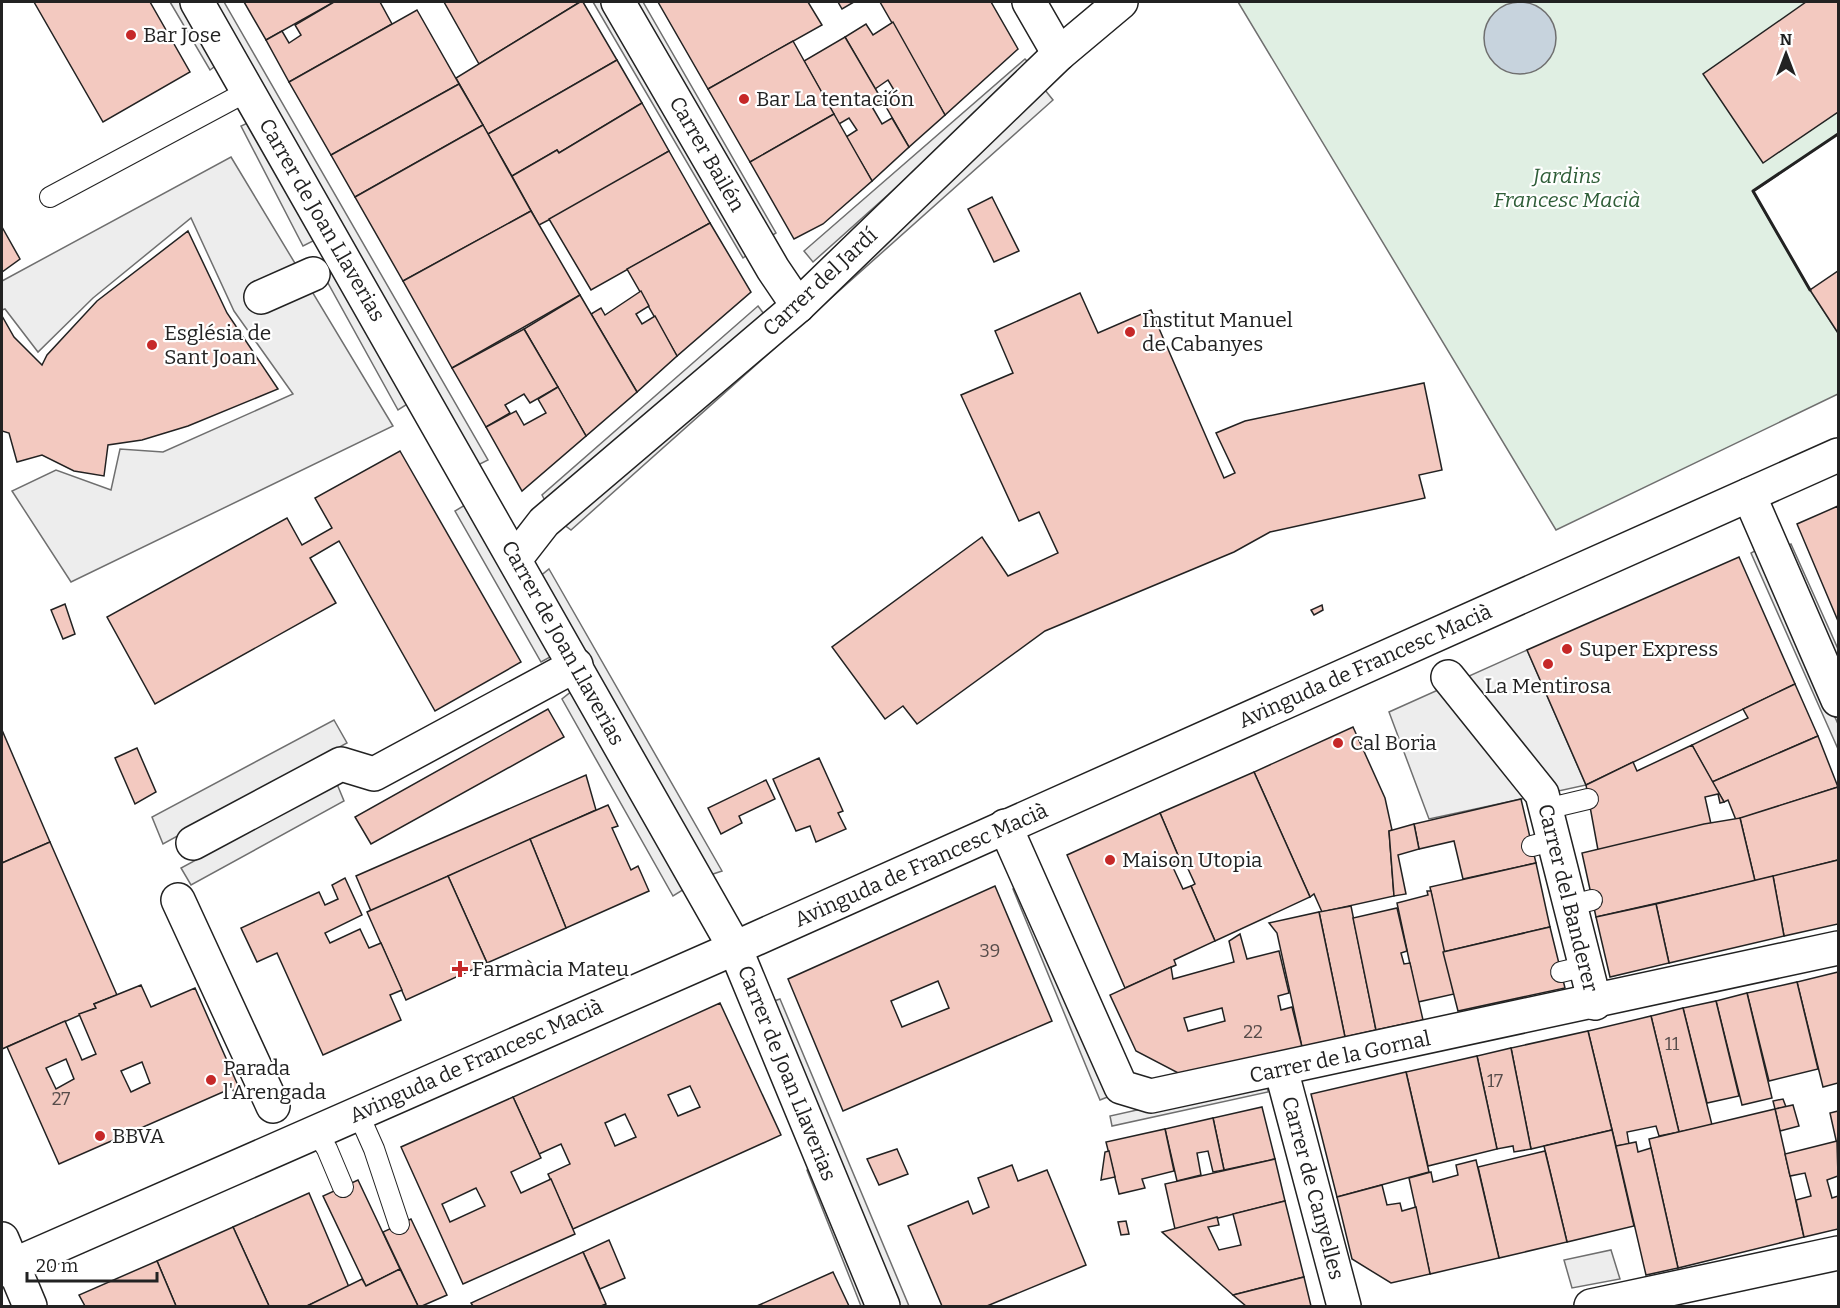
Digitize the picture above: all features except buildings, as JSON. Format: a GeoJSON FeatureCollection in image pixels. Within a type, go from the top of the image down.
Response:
{"type":"FeatureCollection","features":[{"type":"Feature","properties":{"kind":"street","name":"Carrer de Joan Llaverias"},"geometry":{"type":"LineString","coordinates":[[197,2],[516,558],[735,948],[883,1306]]}},
{"type":"Feature","properties":{"kind":"street","name":"Carrer Bailén"},"geometry":{"type":"LineString","coordinates":[[618,2],[772,269],[798,306]]}},
{"type":"Feature","properties":{"kind":"street"},"geometry":{"type":"LineString","coordinates":[[1029,2],[1059,54]]}},
{"type":"Feature","properties":{"kind":"street","name":"Carrer del Jardí"},"geometry":{"type":"LineString","coordinates":[[516,558],[544,522],[798,306],[1059,54],[1121,2]]}},
{"type":"Feature","properties":{"kind":"street"},"geometry":{"type":"LineString","coordinates":[[261,297],[313,274]]}},
{"type":"Feature","properties":{"kind":"street","name":"Avinguda de Francesc Macià"},"geometry":{"type":"LineString","coordinates":[[5,1258],[316,1131],[735,948],[1839,455]]}},
{"type":"Feature","properties":{"kind":"street"},"geometry":{"type":"LineString","coordinates":[[1749,495],[1839,700]]}},
{"type":"Feature","properties":{"kind":"street"},"geometry":{"type":"LineString","coordinates":[[193,843],[341,764],[374,774],[576,665]]}},
{"type":"Feature","properties":{"kind":"street"},"geometry":{"type":"LineString","coordinates":[[1448,677],[1544,802]]}},
{"type":"Feature","properties":{"kind":"street","name":"Carrer del Banderer"},"geometry":{"type":"LineString","coordinates":[[1544,802],[1543,843],[1582,903],[1583,957],[1594,1003]]}},
{"type":"Feature","properties":{"kind":"street","name":"Carrer de la Gornal"},"geometry":{"type":"LineString","coordinates":[[1005,826],[1120,1086],[1151,1096],[1594,1003],[1839,948]]}},
{"type":"Feature","properties":{"kind":"street"},"geometry":{"type":"LineString","coordinates":[[178,900],[273,1106]]}},
{"type":"Feature","properties":{"kind":"street","name":"Carrer de Canyelles"},"geometry":{"type":"LineString","coordinates":[[1281,1069],[1344,1306]]}},
{"type":"Feature","properties":{"kind":"street"},"geometry":{"type":"LineString","coordinates":[[1591,1306],[1839,1253]]}},
{"type":"Feature","properties":{"kind":"street"},"geometry":{"type":"LineString","coordinates":[[5,1258],[30,1306]]}},
{"type":"Feature","properties":{"kind":"lane"},"geometry":{"type":"LineString","coordinates":[[50,197],[248,91]]}},
{"type":"Feature","properties":{"kind":"lane"},"geometry":{"type":"LineString","coordinates":[[1544,802],[1588,799]]}},
{"type":"Feature","properties":{"kind":"lane"},"geometry":{"type":"LineString","coordinates":[[358,1113],[374,1149],[399,1224]]}},
{"type":"Feature","properties":{"kind":"lane"},"geometry":{"type":"LineString","coordinates":[[316,1131],[327,1149],[343,1187]]}},
{"type":"Feature","properties":{"kind":"green space","name":"Jardins Francesc Macià"},"geometry":{"type":"Polygon","coordinates":[[[1238,2],[1838,2],[1838,134],[1753,192],[1838,333],[1838,394],[1556,530],[1238,2]]]}},
{"type":"Feature","properties":{"kind":"shaded area"},"geometry":{"type":"Polygon","coordinates":[[[170,2],[182,2],[218,64],[210,70],[170,2]]]}},
{"type":"Feature","properties":{"kind":"shaded area"},"geometry":{"type":"Polygon","coordinates":[[[211,2],[224,2],[488,460],[476,466],[211,2]]]}},
{"type":"Feature","properties":{"kind":"shaded area"},"geometry":{"type":"Polygon","coordinates":[[[593,2],[607,2],[751,252],[743,258],[593,2]]]}},
{"type":"Feature","properties":{"kind":"shaded area"},"geometry":{"type":"Polygon","coordinates":[[[631,2],[643,2],[776,233],[768,238],[631,2]]]}},
{"type":"Feature","properties":{"kind":"shaded area"},"geometry":{"type":"Polygon","coordinates":[[[1527,2],[1546,12],[1554,24],[1556,38],[1554,52],[1546,64],[1534,72],[1513,74],[1494,64],[1486,52],[1484,31],[1494,12],[1506,4],[1527,2]]]}},
{"type":"Feature","properties":{"kind":"shaded area"},"geometry":{"type":"Polygon","coordinates":[[[1025,59],[1032,66],[813,262],[804,251],[1025,59]]]}},
{"type":"Feature","properties":{"kind":"shaded area"},"geometry":{"type":"Polygon","coordinates":[[[1045,90],[1053,100],[571,530],[563,524],[1045,90]]]}},
{"type":"Feature","properties":{"kind":"shaded area"},"geometry":{"type":"Polygon","coordinates":[[[252,121],[317,239],[303,246],[241,126],[252,121]]]}},
{"type":"Feature","properties":{"kind":"shaded area"},"geometry":{"type":"Polygon","coordinates":[[[231,157],[393,426],[71,582],[12,491],[56,470],[111,490],[120,449],[163,452],[293,394],[234,311],[191,218],[93,298],[38,352],[5,309],[2,310],[2,281],[231,157]]]}},
{"type":"Feature","properties":{"kind":"shaded area"},"geometry":{"type":"Polygon","coordinates":[[[334,268],[409,403],[398,410],[323,274],[334,268]]]}},
{"type":"Feature","properties":{"kind":"shaded area"},"geometry":{"type":"Polygon","coordinates":[[[758,306],[764,314],[547,504],[542,495],[758,306]]]}},
{"type":"Feature","properties":{"kind":"shaded area"},"geometry":{"type":"Polygon","coordinates":[[[465,505],[552,656],[541,662],[455,511],[465,505]]]}},
{"type":"Feature","properties":{"kind":"shaded area"},"geometry":{"type":"Polygon","coordinates":[[[1791,544],[1838,649],[1838,664],[1782,548],[1791,544]]]}},
{"type":"Feature","properties":{"kind":"shaded area"},"geometry":{"type":"Polygon","coordinates":[[[1760,548],[1838,724],[1838,749],[1751,553],[1760,548]]]}},
{"type":"Feature","properties":{"kind":"shaded area"},"geometry":{"type":"Polygon","coordinates":[[[549,569],[722,871],[707,876],[538,578],[549,569]]]}},
{"type":"Feature","properties":{"kind":"shaded area"},"geometry":{"type":"Polygon","coordinates":[[[1527,650],[1586,785],[1429,819],[1389,712],[1527,650]]]}},
{"type":"Feature","properties":{"kind":"shaded area"},"geometry":{"type":"Polygon","coordinates":[[[572,691],[686,888],[673,896],[562,699],[572,691]]]}},
{"type":"Feature","properties":{"kind":"shaded area"},"geometry":{"type":"Polygon","coordinates":[[[334,720],[347,743],[163,844],[152,817],[334,720]]]}},
{"type":"Feature","properties":{"kind":"shaded area"},"geometry":{"type":"Polygon","coordinates":[[[337,784],[344,801],[191,885],[181,868],[337,784]]]}},
{"type":"Feature","properties":{"kind":"shaded area"},"geometry":{"type":"Polygon","coordinates":[[[1022,886],[1110,1096],[1100,1100],[1013,889],[1022,886]]]}},
{"type":"Feature","properties":{"kind":"shaded area"},"geometry":{"type":"Polygon","coordinates":[[[780,999],[909,1306],[896,1306],[771,1002],[780,999]]]}},
{"type":"Feature","properties":{"kind":"shaded area"},"geometry":{"type":"Polygon","coordinates":[[[1267,1081],[1268,1092],[1112,1126],[1110,1116],[1267,1081]]]}},
{"type":"Feature","properties":{"kind":"shaded area"},"geometry":{"type":"Polygon","coordinates":[[[813,1167],[870,1306],[861,1306],[807,1170],[813,1167]]]}},
{"type":"Feature","properties":{"kind":"shaded area"},"geometry":{"type":"Polygon","coordinates":[[[1611,1250],[1620,1279],[1572,1288],[1564,1260],[1611,1250]]]}},
{"type":"Feature","properties":{"kind":"wall"},"geometry":{"type":"LineString","coordinates":[[1810,290],[1753,191],[1838,134]]}},
{"type":"Feature","properties":{"kind":"place","name":"Bar Jose"},"geometry":{"type":"Point","coordinates":[131,35]}},
{"type":"Feature","properties":{"kind":"place","name":"Bar La tentación"},"geometry":{"type":"Point","coordinates":[744,99]}},
{"type":"Feature","properties":{"kind":"place","name":"Institut Manuel de Cabanyes"},"geometry":{"type":"Point","coordinates":[1130,332]}},
{"type":"Feature","properties":{"kind":"place","name":"Església de Sant Joan"},"geometry":{"type":"Point","coordinates":[152,345]}},
{"type":"Feature","properties":{"kind":"place","name":"Super Express"},"geometry":{"type":"Point","coordinates":[1567,649]}},
{"type":"Feature","properties":{"kind":"place","name":"La Mentirosa"},"geometry":{"type":"Point","coordinates":[1548,664]}},
{"type":"Feature","properties":{"kind":"place","name":"Cal Boria"},"geometry":{"type":"Point","coordinates":[1338,743]}},
{"type":"Feature","properties":{"kind":"place","name":"Maison Utopia"},"geometry":{"type":"Point","coordinates":[1110,860]}},
{"type":"Feature","properties":{"kind":"place","name":"Farmàcia Mateu"},"geometry":{"type":"Point","coordinates":[460,969]}},
{"type":"Feature","properties":{"kind":"place","name":"Parada l'Arengada"},"geometry":{"type":"Point","coordinates":[211,1080]}},
{"type":"Feature","properties":{"kind":"place","name":"BBVA"},"geometry":{"type":"Point","coordinates":[100,1136]}}]}
